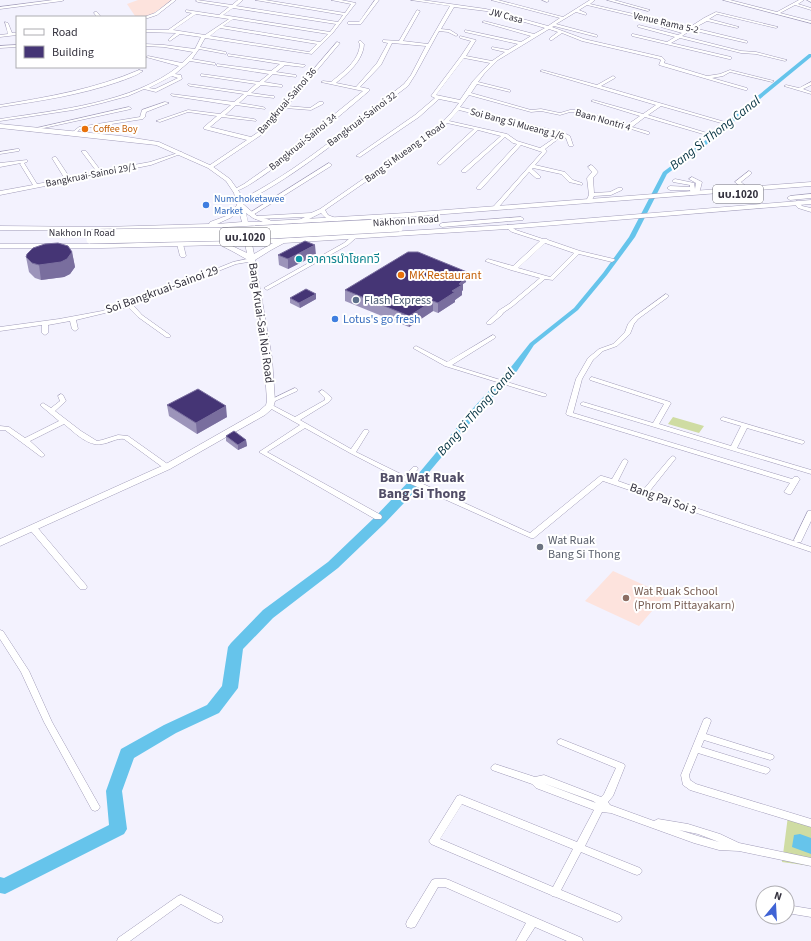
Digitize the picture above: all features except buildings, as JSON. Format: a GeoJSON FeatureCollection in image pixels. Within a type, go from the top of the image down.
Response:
{"type":"FeatureCollection","features":[{"type":"Feature","properties":{"kind":"main road","name":"Bang Kruai-Sai Noi Road"},"geometry":{"type":"LineString","coordinates":[[0,126],[148,141],[181,153],[210,166],[228,180],[236,190],[246,225],[268,358],[270,404]]}},
{"type":"Feature","properties":{"kind":"main road","name":"Nakhon In Road"},"geometry":{"type":"LineString","coordinates":[[0,240],[91,237],[236,237],[398,225],[629,203],[666,198],[694,192],[809,186]]}},
{"type":"Feature","properties":{"kind":"main road","name":"Nakhon In Road"},"geometry":{"type":"LineString","coordinates":[[0,230],[24,228],[202,226],[285,223],[495,208],[591,198],[666,198],[760,193],[809,186]]}},
{"type":"Feature","properties":{"kind":"main road","name":"Nakhon In Road"},"geometry":{"type":"LineString","coordinates":[[0,245],[23,246],[209,243],[508,227],[631,214],[665,208],[811,196]]}},
{"type":"Feature","properties":{"kind":"main road","name":"Nakhon In Road"},"geometry":{"type":"LineString","coordinates":[[398,225],[631,214],[652,215],[811,202]]}},
{"type":"Feature","properties":{"kind":"main road"},"geometry":{"type":"LineString","coordinates":[[202,226],[224,219],[240,204],[254,216],[285,223]]}},
{"type":"Feature","properties":{"kind":"main road"},"geometry":{"type":"LineString","coordinates":[[482,228],[560,217]]}},
{"type":"Feature","properties":{"kind":"main road"},"geometry":{"type":"LineString","coordinates":[[285,223],[276,228],[272,233],[278,237],[292,239]]}},
{"type":"Feature","properties":{"kind":"main road"},"geometry":{"type":"LineString","coordinates":[[202,226],[215,229],[220,234],[209,243]]}},
{"type":"Feature","properties":{"kind":"main road","name":"Nakhon In Road"},"geometry":{"type":"LineString","coordinates":[[0,230],[91,237]]}},
{"type":"Feature","properties":{"kind":"main road"},"geometry":{"type":"LineString","coordinates":[[209,243],[235,248],[252,259],[268,248],[292,239]]}},
{"type":"Feature","properties":{"kind":"main road"},"geometry":{"type":"LineString","coordinates":[[0,543],[167,467],[262,413],[270,404]]}},
{"type":"Feature","properties":{"kind":"street"},"geometry":{"type":"LineString","coordinates":[[0,8],[62,0]]}},
{"type":"Feature","properties":{"kind":"street"},"geometry":{"type":"LineString","coordinates":[[146,18],[156,14],[174,0]]}},
{"type":"Feature","properties":{"kind":"street"},"geometry":{"type":"LineString","coordinates":[[220,16],[241,0]]}},
{"type":"Feature","properties":{"kind":"street"},"geometry":{"type":"LineString","coordinates":[[257,0],[346,14]]}},
{"type":"Feature","properties":{"kind":"street"},"geometry":{"type":"LineString","coordinates":[[146,31],[169,31],[312,53],[331,33],[354,3],[333,0]]}},
{"type":"Feature","properties":{"kind":"street"},"geometry":{"type":"LineString","coordinates":[[349,23],[360,23],[377,0]]}},
{"type":"Feature","properties":{"kind":"street","name":"JW Casa"},"geometry":{"type":"LineString","coordinates":[[413,0],[453,5],[502,14],[548,27]]}},
{"type":"Feature","properties":{"kind":"street"},"geometry":{"type":"LineString","coordinates":[[493,0],[562,18]]}},
{"type":"Feature","properties":{"kind":"street"},"geometry":{"type":"LineString","coordinates":[[513,4],[521,0]]}},
{"type":"Feature","properties":{"kind":"street","name":"Bang Si Mueang 1 Road"},"geometry":{"type":"LineString","coordinates":[[300,222],[322,210],[435,132],[447,122],[475,82],[493,62],[507,51],[593,0]]}},
{"type":"Feature","properties":{"kind":"street"},"geometry":{"type":"LineString","coordinates":[[609,0],[648,10]]}},
{"type":"Feature","properties":{"kind":"street"},"geometry":{"type":"LineString","coordinates":[[724,0],[811,22]]}},
{"type":"Feature","properties":{"kind":"street"},"geometry":{"type":"LineString","coordinates":[[802,0],[781,11],[811,17]]}},
{"type":"Feature","properties":{"kind":"street"},"geometry":{"type":"LineString","coordinates":[[198,1],[339,23]]}},
{"type":"Feature","properties":{"kind":"street","name":"Venue Rama 5-2"},"geometry":{"type":"LineString","coordinates":[[586,4],[746,42]]}},
{"type":"Feature","properties":{"kind":"street"},"geometry":{"type":"LineString","coordinates":[[794,4],[811,9]]}},
{"type":"Feature","properties":{"kind":"street","name":"Bangkruai-Sainoi 32"},"geometry":{"type":"LineString","coordinates":[[240,204],[299,166],[395,94],[411,78],[453,5]]}},
{"type":"Feature","properties":{"kind":"street"},"geometry":{"type":"LineString","coordinates":[[187,10],[331,33]]}},
{"type":"Feature","properties":{"kind":"street"},"geometry":{"type":"LineString","coordinates":[[575,10],[585,14]]}},
{"type":"Feature","properties":{"kind":"street"},"geometry":{"type":"LineString","coordinates":[[169,31],[196,12]]}},
{"type":"Feature","properties":{"kind":"street"},"geometry":{"type":"LineString","coordinates":[[401,42],[418,12]]}},
{"type":"Feature","properties":{"kind":"street"},"geometry":{"type":"LineString","coordinates":[[668,43],[705,19],[718,14],[776,27]]}},
{"type":"Feature","properties":{"kind":"street"},"geometry":{"type":"LineString","coordinates":[[0,120],[86,105],[144,88],[171,74],[183,65],[197,50],[204,37],[211,34],[232,18]]}},
{"type":"Feature","properties":{"kind":"street"},"geometry":{"type":"LineString","coordinates":[[705,19],[737,27]]}},
{"type":"Feature","properties":{"kind":"street"},"geometry":{"type":"LineString","coordinates":[[484,22],[534,35]]}},
{"type":"Feature","properties":{"kind":"street"},"geometry":{"type":"LineString","coordinates":[[6,23],[10,35]]}},
{"type":"Feature","properties":{"kind":"street"},"geometry":{"type":"LineString","coordinates":[[684,32],[640,24],[678,36],[785,60]]}},
{"type":"Feature","properties":{"kind":"street"},"geometry":{"type":"LineString","coordinates":[[219,27],[321,43]]}},
{"type":"Feature","properties":{"kind":"street"},"geometry":{"type":"LineString","coordinates":[[548,27],[583,40],[662,59],[661,64],[706,76],[744,89]]}},
{"type":"Feature","properties":{"kind":"street"},"geometry":{"type":"LineString","coordinates":[[548,27],[596,36]]}},
{"type":"Feature","properties":{"kind":"street"},"geometry":{"type":"LineString","coordinates":[[174,28],[211,34]]}},
{"type":"Feature","properties":{"kind":"street"},"geometry":{"type":"LineString","coordinates":[[438,30],[449,31],[456,35]]}},
{"type":"Feature","properties":{"kind":"street"},"geometry":{"type":"LineString","coordinates":[[466,31],[520,43]]}},
{"type":"Feature","properties":{"kind":"street"},"geometry":{"type":"LineString","coordinates":[[551,38],[561,32]]}},
{"type":"Feature","properties":{"kind":"street"},"geometry":{"type":"LineString","coordinates":[[170,40],[179,33]]}},
{"type":"Feature","properties":{"kind":"street"},"geometry":{"type":"LineString","coordinates":[[0,36],[16,34]]}},
{"type":"Feature","properties":{"kind":"street"},"geometry":{"type":"LineString","coordinates":[[633,34],[729,58]]}},
{"type":"Feature","properties":{"kind":"street"},"geometry":{"type":"LineString","coordinates":[[461,37],[474,40],[433,93],[433,96],[462,102]]}},
{"type":"Feature","properties":{"kind":"street"},"geometry":{"type":"LineString","coordinates":[[578,44],[583,40]]}},
{"type":"Feature","properties":{"kind":"street"},"geometry":{"type":"LineString","coordinates":[[384,41],[429,45]]}},
{"type":"Feature","properties":{"kind":"street"},"geometry":{"type":"LineString","coordinates":[[333,83],[353,65],[362,49],[362,44],[360,42]]}},
{"type":"Feature","properties":{"kind":"street","name":"Bangkruai-Sainoi 36"},"geometry":{"type":"LineString","coordinates":[[210,166],[262,132],[338,43]]}},
{"type":"Feature","properties":{"kind":"street"},"geometry":{"type":"LineString","coordinates":[[323,82],[358,88],[379,64],[390,44]]}},
{"type":"Feature","properties":{"kind":"street"},"geometry":{"type":"LineString","coordinates":[[146,45],[224,53]]}},
{"type":"Feature","properties":{"kind":"street"},"geometry":{"type":"LineString","coordinates":[[0,48],[16,46]]}},
{"type":"Feature","properties":{"kind":"street"},"geometry":{"type":"LineString","coordinates":[[494,48],[507,51]]}},
{"type":"Feature","properties":{"kind":"street"},"geometry":{"type":"LineString","coordinates":[[230,55],[303,66]]}},
{"type":"Feature","properties":{"kind":"street"},"geometry":{"type":"LineString","coordinates":[[148,57],[183,65]]}},
{"type":"Feature","properties":{"kind":"street"},"geometry":{"type":"LineString","coordinates":[[462,57],[493,62]]}},
{"type":"Feature","properties":{"kind":"street"},"geometry":{"type":"LineString","coordinates":[[189,60],[213,64]]}},
{"type":"Feature","properties":{"kind":"street"},"geometry":{"type":"LineString","coordinates":[[249,140],[210,133],[206,130],[206,128],[249,94],[284,63]]}},
{"type":"Feature","properties":{"kind":"street"},"geometry":{"type":"LineString","coordinates":[[220,65],[294,76]]}},
{"type":"Feature","properties":{"kind":"street"},"geometry":{"type":"LineString","coordinates":[[0,106],[68,93],[120,80],[140,71]]}},
{"type":"Feature","properties":{"kind":"street"},"geometry":{"type":"LineString","coordinates":[[706,76],[732,71],[772,81]]}},
{"type":"Feature","properties":{"kind":"street"},"geometry":{"type":"LineString","coordinates":[[542,72],[723,122]]}},
{"type":"Feature","properties":{"kind":"street"},"geometry":{"type":"LineString","coordinates":[[144,88],[156,91],[180,78],[171,74]]}},
{"type":"Feature","properties":{"kind":"street"},"geometry":{"type":"LineString","coordinates":[[203,75],[280,86]]}},
{"type":"Feature","properties":{"kind":"street"},"geometry":{"type":"LineString","coordinates":[[597,87],[613,77]]}},
{"type":"Feature","properties":{"kind":"street"},"geometry":{"type":"LineString","coordinates":[[475,82],[508,91]]}},
{"type":"Feature","properties":{"kind":"street"},"geometry":{"type":"LineString","coordinates":[[799,90],[811,83]]}},
{"type":"Feature","properties":{"kind":"street"},"geometry":{"type":"LineString","coordinates":[[190,85],[272,97]]}},
{"type":"Feature","properties":{"kind":"street"},"geometry":{"type":"LineString","coordinates":[[786,86],[811,94]]}},
{"type":"Feature","properties":{"kind":"street","name":"Bangkruai-Sainoi 34"},"geometry":{"type":"LineString","coordinates":[[236,190],[246,185],[280,161],[367,89],[358,88]]}},
{"type":"Feature","properties":{"kind":"street","name":"Baan Nontri 4"},"geometry":{"type":"LineString","coordinates":[[467,94],[531,111],[541,110],[560,114],[572,110],[578,111],[647,133]]}},
{"type":"Feature","properties":{"kind":"street"},"geometry":{"type":"LineString","coordinates":[[173,95],[262,108]]}},
{"type":"Feature","properties":{"kind":"street"},"geometry":{"type":"LineString","coordinates":[[358,156],[417,116],[438,97]]}},
{"type":"Feature","properties":{"kind":"street"},"geometry":{"type":"LineString","coordinates":[[593,101],[705,133]]}},
{"type":"Feature","properties":{"kind":"street"},"geometry":{"type":"LineString","coordinates":[[72,134],[78,128],[141,118],[144,111],[167,103]]}},
{"type":"Feature","properties":{"kind":"street"},"geometry":{"type":"LineString","coordinates":[[284,107],[311,109],[321,103]]}},
{"type":"Feature","properties":{"kind":"street"},"geometry":{"type":"LineString","coordinates":[[86,105],[95,114]]}},
{"type":"Feature","properties":{"kind":"street"},"geometry":{"type":"LineString","coordinates":[[628,127],[659,105]]}},
{"type":"Feature","properties":{"kind":"street"},"geometry":{"type":"LineString","coordinates":[[30,130],[129,108]]}},
{"type":"Feature","properties":{"kind":"street","name":"Soi Bang Si Mueang 1/6"},"geometry":{"type":"LineString","coordinates":[[458,108],[562,134],[568,137],[571,145]]}},
{"type":"Feature","properties":{"kind":"street"},"geometry":{"type":"LineString","coordinates":[[62,110],[69,120]]}},
{"type":"Feature","properties":{"kind":"street"},"geometry":{"type":"LineString","coordinates":[[158,121],[185,111],[254,120]]}},
{"type":"Feature","properties":{"kind":"street"},"geometry":{"type":"LineString","coordinates":[[447,122],[505,135],[521,143],[543,150]]}},
{"type":"Feature","properties":{"kind":"street"},"geometry":{"type":"LineString","coordinates":[[440,163],[477,128]]}},
{"type":"Feature","properties":{"kind":"street"},"geometry":{"type":"LineString","coordinates":[[464,171],[505,135]]}},
{"type":"Feature","properties":{"kind":"street"},"geometry":{"type":"LineString","coordinates":[[495,208],[544,154],[543,150],[560,136]]}},
{"type":"Feature","properties":{"kind":"street"},"geometry":{"type":"LineString","coordinates":[[479,188],[521,143]]}},
{"type":"Feature","properties":{"kind":"street"},"geometry":{"type":"LineString","coordinates":[[0,153],[17,150]]}},
{"type":"Feature","properties":{"kind":"street"},"geometry":{"type":"LineString","coordinates":[[84,152],[100,173]]}},
{"type":"Feature","properties":{"kind":"street","name":"Bangkruai-Sainoi 29/1"},"geometry":{"type":"LineString","coordinates":[[1,191],[36,186],[151,163],[181,153]]}},
{"type":"Feature","properties":{"kind":"street"},"geometry":{"type":"LineString","coordinates":[[54,158],[68,179]]}},
{"type":"Feature","properties":{"kind":"street"},"geometry":{"type":"LineString","coordinates":[[0,165],[24,162],[36,186]]}},
{"type":"Feature","properties":{"kind":"street"},"geometry":{"type":"LineString","coordinates":[[254,216],[329,165]]}},
{"type":"Feature","properties":{"kind":"street"},"geometry":{"type":"LineString","coordinates":[[591,167],[595,171],[590,178],[591,198],[620,189]]}},
{"type":"Feature","properties":{"kind":"street"},"geometry":{"type":"LineString","coordinates":[[531,168],[538,177]]}},
{"type":"Feature","properties":{"kind":"street"},"geometry":{"type":"LineString","coordinates":[[531,168],[563,173],[571,181],[580,184]]}},
{"type":"Feature","properties":{"kind":"street"},"geometry":{"type":"LineString","coordinates":[[746,189],[738,182],[748,173]]}},
{"type":"Feature","properties":{"kind":"street"},"geometry":{"type":"LineString","coordinates":[[692,179],[699,182],[694,192]]}},
{"type":"Feature","properties":{"kind":"street"},"geometry":{"type":"LineString","coordinates":[[675,181],[692,184],[694,192]]}},
{"type":"Feature","properties":{"kind":"street"},"geometry":{"type":"LineString","coordinates":[[670,188],[694,192]]}},
{"type":"Feature","properties":{"kind":"street"},"geometry":{"type":"LineString","coordinates":[[797,204],[800,207],[811,210]]}},
{"type":"Feature","properties":{"kind":"street"},"geometry":{"type":"LineString","coordinates":[[322,210],[326,216],[336,220]]}},
{"type":"Feature","properties":{"kind":"street"},"geometry":{"type":"LineString","coordinates":[[254,216],[312,215]]}},
{"type":"Feature","properties":{"kind":"street"},"geometry":{"type":"LineString","coordinates":[[508,227],[514,231],[578,252],[612,260]]}},
{"type":"Feature","properties":{"kind":"street"},"geometry":{"type":"LineString","coordinates":[[267,288],[346,244],[355,236]]}},
{"type":"Feature","properties":{"kind":"street"},"geometry":{"type":"LineString","coordinates":[[513,269],[545,240]]}},
{"type":"Feature","properties":{"kind":"street"},"geometry":{"type":"LineString","coordinates":[[180,244],[183,256]]}},
{"type":"Feature","properties":{"kind":"street"},"geometry":{"type":"LineString","coordinates":[[488,261],[543,278],[552,278],[578,252]]}},
{"type":"Feature","properties":{"kind":"street","name":"Soi Bangkruai-Sainoi 29"},"geometry":{"type":"LineString","coordinates":[[0,329],[73,319],[129,304],[235,263],[252,259]]}},
{"type":"Feature","properties":{"kind":"street"},"geometry":{"type":"LineString","coordinates":[[489,323],[543,278]]}},
{"type":"Feature","properties":{"kind":"street"},"geometry":{"type":"LineString","coordinates":[[666,296],[636,318],[631,324],[628,333],[615,345],[601,350],[590,359],[579,379],[569,414],[795,480],[788,492]]}},
{"type":"Feature","properties":{"kind":"street"},"geometry":{"type":"LineString","coordinates":[[129,304],[140,316],[168,336]]}},
{"type":"Feature","properties":{"kind":"street"},"geometry":{"type":"LineString","coordinates":[[73,319],[75,329]]}},
{"type":"Feature","properties":{"kind":"street"},"geometry":{"type":"LineString","coordinates":[[45,323],[45,333]]}},
{"type":"Feature","properties":{"kind":"street"},"geometry":{"type":"LineString","coordinates":[[447,365],[493,336]]}},
{"type":"Feature","properties":{"kind":"street"},"geometry":{"type":"LineString","coordinates":[[416,348],[447,365],[544,395]]}},
{"type":"Feature","properties":{"kind":"street"},"geometry":{"type":"LineString","coordinates":[[592,379],[668,403],[655,425]]}},
{"type":"Feature","properties":{"kind":"street"},"geometry":{"type":"LineString","coordinates":[[295,390],[270,404],[352,452],[407,480],[416,469]]}},
{"type":"Feature","properties":{"kind":"street"},"geometry":{"type":"LineString","coordinates":[[295,420],[327,401],[329,398],[322,392]]}},
{"type":"Feature","properties":{"kind":"street"},"geometry":{"type":"LineString","coordinates":[[52,411],[63,401],[60,396]]}},
{"type":"Feature","properties":{"kind":"street"},"geometry":{"type":"LineString","coordinates":[[583,404],[811,472]]}},
{"type":"Feature","properties":{"kind":"street"},"geometry":{"type":"LineString","coordinates":[[43,405],[94,443],[104,442],[119,437],[126,437],[167,467]]}},
{"type":"Feature","properties":{"kind":"street"},"geometry":{"type":"LineString","coordinates":[[723,419],[802,442]]}},
{"type":"Feature","properties":{"kind":"street"},"geometry":{"type":"LineString","coordinates":[[25,441],[65,421]]}},
{"type":"Feature","properties":{"kind":"street"},"geometry":{"type":"LineString","coordinates":[[305,425],[262,452],[378,517]]}},
{"type":"Feature","properties":{"kind":"street"},"geometry":{"type":"LineString","coordinates":[[733,448],[745,425]]}},
{"type":"Feature","properties":{"kind":"street"},"geometry":{"type":"LineString","coordinates":[[0,428],[8,428],[42,455]]}},
{"type":"Feature","properties":{"kind":"street"},"geometry":{"type":"LineString","coordinates":[[352,452],[366,431]]}},
{"type":"Feature","properties":{"kind":"street"},"geometry":{"type":"LineString","coordinates":[[645,492],[674,458]]}},
{"type":"Feature","properties":{"kind":"street"},"geometry":{"type":"LineString","coordinates":[[614,480],[625,461]]}},
{"type":"Feature","properties":{"kind":"street","name":"Bang Pai Soi 3"},"geometry":{"type":"LineString","coordinates":[[407,480],[531,536],[602,478],[614,480],[811,550]]}},
{"type":"Feature","properties":{"kind":"street"},"geometry":{"type":"LineString","coordinates":[[798,540],[811,513]]}},
{"type":"Feature","properties":{"kind":"street"},"geometry":{"type":"LineString","coordinates":[[33,528],[83,587]]}},
{"type":"Feature","properties":{"kind":"street"},"geometry":{"type":"LineString","coordinates":[[0,633],[25,671],[48,722],[95,806]]}},
{"type":"Feature","properties":{"kind":"street"},"geometry":{"type":"LineString","coordinates":[[707,721],[685,775],[686,782],[693,787],[811,822]]}},
{"type":"Feature","properties":{"kind":"street"},"geometry":{"type":"LineString","coordinates":[[701,736],[770,757]]}},
{"type":"Feature","properties":{"kind":"street"},"geometry":{"type":"LineString","coordinates":[[555,893],[578,847],[601,805],[608,796],[621,766],[561,742]]}},
{"type":"Feature","properties":{"kind":"street"},"geometry":{"type":"LineString","coordinates":[[695,749],[766,770]]}},
{"type":"Feature","properties":{"kind":"street"},"geometry":{"type":"LineString","coordinates":[[495,768],[535,781],[539,785],[601,805],[697,840],[720,846],[739,847],[811,862]]}},
{"type":"Feature","properties":{"kind":"street"},"geometry":{"type":"LineString","coordinates":[[617,918],[434,841],[460,799],[637,871]]}},
{"type":"Feature","properties":{"kind":"street"},"geometry":{"type":"LineString","coordinates":[[411,924],[435,883],[439,882],[446,883],[578,941]]}},
{"type":"Feature","properties":{"kind":"street"},"geometry":{"type":"LineString","coordinates":[[122,941],[181,899],[218,919]]}},
{"type":"Feature","properties":{"kind":"street"},"geometry":{"type":"LineString","coordinates":[[795,910],[811,913]]}},
{"type":"Feature","properties":{"kind":"street"},"geometry":{"type":"LineString","coordinates":[[521,941],[532,922]]}},
{"type":"Feature","properties":{"kind":"shaded area"},"geometry":{"type":"Polygon","coordinates":[[[138,0],[173,0],[151,15],[146,16],[135,16],[127,4],[138,0]]]}},
{"type":"Feature","properties":{"kind":"shaded area","name":"Wat Ruak School (Phrom Pittayakarn)"},"geometry":{"type":"Polygon","coordinates":[[[613,571],[666,595],[639,626],[585,601],[613,571]]]}},
{"type":"Feature","properties":{"kind":"green space"},"geometry":{"type":"Polygon","coordinates":[[[673,417],[704,426],[699,433],[668,424],[673,417]]]}},
{"type":"Feature","properties":{"kind":"green space"},"geometry":{"type":"Polygon","coordinates":[[[788,816],[811,822],[811,866],[782,862],[788,816]]]}},
{"type":"Feature","properties":{"kind":"water"},"geometry":{"type":"Polygon","coordinates":[[[800,834],[811,838],[811,854],[792,847],[794,835],[800,834]]]}},
{"type":"Feature","properties":{"kind":"waterway","name":"Bang Si Thong Canal"},"geometry":{"type":"LineString","coordinates":[[417,481],[478,408],[514,369],[532,344],[576,309],[605,274],[632,237],[665,173],[720,132],[741,112],[811,55]]}},
{"type":"Feature","properties":{"kind":"waterway","name":"Bang Si Thong Canal"},"geometry":{"type":"LineString","coordinates":[[0,885],[5,886],[118,829],[114,791],[127,754],[170,729],[213,709],[230,688],[236,647],[268,614],[333,565],[380,520],[417,481]]}},
{"type":"Feature","properties":{"kind":"place","name":"Coffee Boy"},"geometry":{"type":"Point","coordinates":[85,129]}},
{"type":"Feature","properties":{"kind":"place","name":"Numchoketawee Market"},"geometry":{"type":"Point","coordinates":[206,205]}},
{"type":"Feature","properties":{"kind":"place","name":"อาคารนำโชคทวี"},"geometry":{"type":"Point","coordinates":[299,259]}},
{"type":"Feature","properties":{"kind":"place","name":"MK Restaurant"},"geometry":{"type":"Point","coordinates":[401,275]}},
{"type":"Feature","properties":{"kind":"place","name":"Flash Express"},"geometry":{"type":"Point","coordinates":[356,300]}},
{"type":"Feature","properties":{"kind":"place","name":"Lotus's go fresh"},"geometry":{"type":"Point","coordinates":[335,319]}},
{"type":"Feature","properties":{"kind":"place","name":"Wat Ruak Bang Si Thong"},"geometry":{"type":"Point","coordinates":[540,547]}},
{"type":"Feature","properties":{"kind":"place","name":"Wat Ruak School (Phrom Pittayakarn)"},"geometry":{"type":"Point","coordinates":[626,598]}},
{"type":"Feature","properties":{"kind":"district","name":"Ban Wat Ruak Bang Si Thong"},"geometry":{"type":"Point","coordinates":[422,486]}}]}
